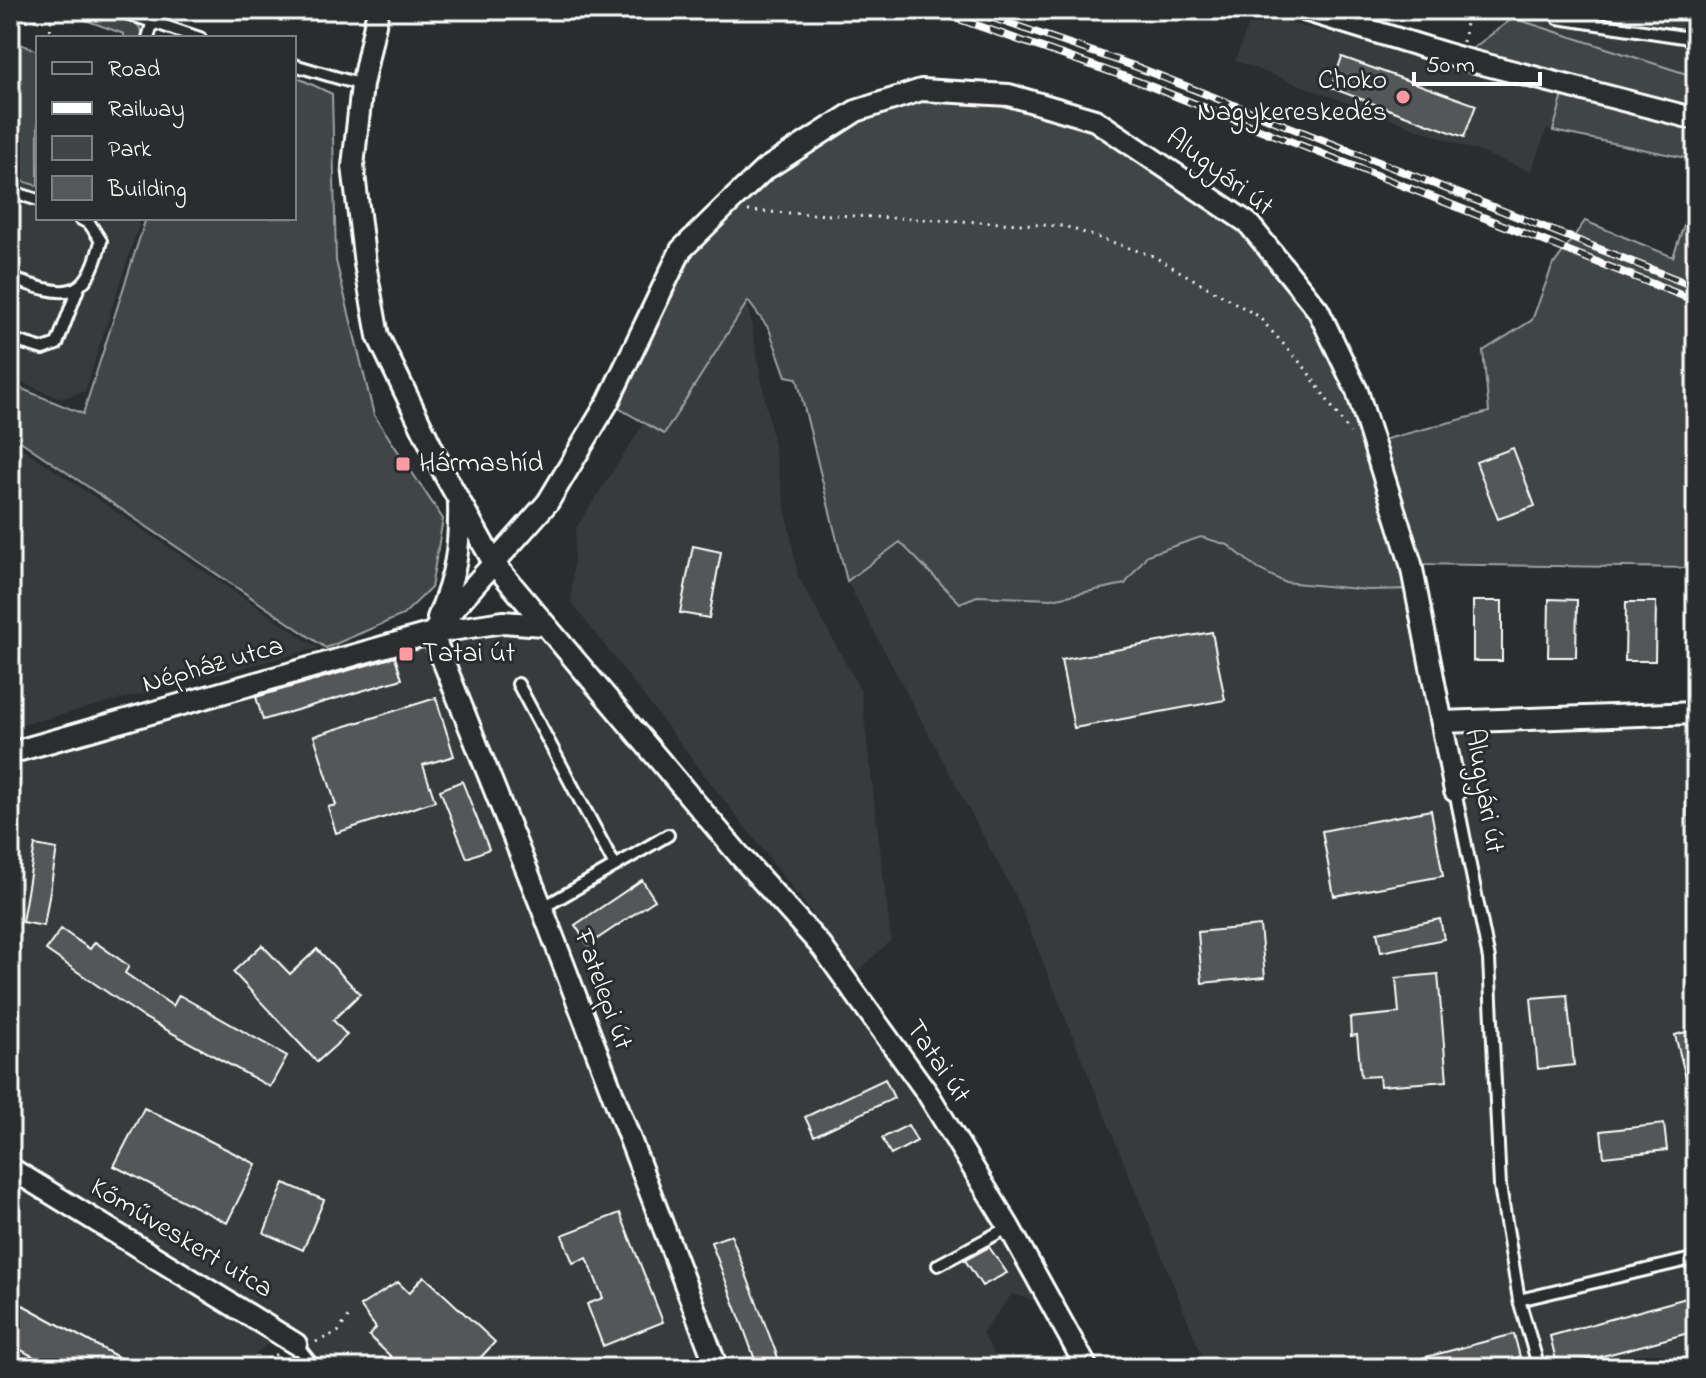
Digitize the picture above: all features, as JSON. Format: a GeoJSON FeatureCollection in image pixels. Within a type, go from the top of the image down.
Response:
{"type":"FeatureCollection","features":[{"type":"Feature","properties":{"kind":"street","name":"Tatai út"},"geometry":{"type":"LineString","coordinates":[[378,10],[362,85],[353,166],[378,336],[459,497],[495,565],[543,625],[569,649],[740,856],[822,947],[928,1094],[1009,1227],[1087,1368]]}},
{"type":"Feature","properties":{"kind":"street"},"geometry":{"type":"LineString","coordinates":[[1304,10],[1460,58],[1696,119]]}},
{"type":"Feature","properties":{"kind":"street","name":"Alugyári út"},"geometry":{"type":"LineString","coordinates":[[495,565],[548,502],[586,442],[681,250],[764,170],[856,111],[921,90],[1009,95],[1095,120],[1248,223],[1318,310],[1357,391],[1411,564],[1455,791]]}},
{"type":"Feature","properties":{"kind":"street"},"geometry":{"type":"LineString","coordinates":[[432,633],[455,576],[460,551],[459,497]]}},
{"type":"Feature","properties":{"kind":"street"},"geometry":{"type":"LineString","coordinates":[[432,633],[495,565]]}},
{"type":"Feature","properties":{"kind":"street","name":"Népház utca"},"geometry":{"type":"LineString","coordinates":[[10,753],[432,633],[503,622],[543,625]]}},
{"type":"Feature","properties":{"kind":"street","name":"Fatelepi út"},"geometry":{"type":"LineString","coordinates":[[432,633],[542,908],[717,1368]]}},
{"type":"Feature","properties":{"kind":"street"},"geometry":{"type":"LineString","coordinates":[[1442,722],[1696,713]]}},
{"type":"Feature","properties":{"kind":"street","name":"Kőműveskert utca"},"geometry":{"type":"LineString","coordinates":[[10,1168],[296,1344]]}},
{"type":"Feature","properties":{"kind":"lane"},"geometry":{"type":"LineString","coordinates":[[117,10],[193,36]]}},
{"type":"Feature","properties":{"kind":"lane"},"geometry":{"type":"LineString","coordinates":[[1559,10],[1558,18],[1696,39]]}},
{"type":"Feature","properties":{"kind":"lane"},"geometry":{"type":"LineString","coordinates":[[149,36],[152,24]]}},
{"type":"Feature","properties":{"kind":"lane"},"geometry":{"type":"LineString","coordinates":[[296,66],[362,85]]}},
{"type":"Feature","properties":{"kind":"lane"},"geometry":{"type":"LineString","coordinates":[[10,191],[36,199]]}},
{"type":"Feature","properties":{"kind":"lane"},"geometry":{"type":"LineString","coordinates":[[10,339],[43,349],[57,344],[79,286],[94,272],[101,241],[90,224],[83,220]]}},
{"type":"Feature","properties":{"kind":"lane"},"geometry":{"type":"LineString","coordinates":[[10,278],[53,293],[79,286]]}},
{"type":"Feature","properties":{"kind":"lane"},"geometry":{"type":"LineString","coordinates":[[518,684],[615,866]]}},
{"type":"Feature","properties":{"kind":"lane","name":"Alugyári út"},"geometry":{"type":"LineString","coordinates":[[1455,791],[1489,959],[1500,1186],[1519,1300],[1539,1368]]}},
{"type":"Feature","properties":{"kind":"lane"},"geometry":{"type":"LineString","coordinates":[[542,908],[668,835]]}},
{"type":"Feature","properties":{"kind":"lane"},"geometry":{"type":"LineString","coordinates":[[938,1265],[1009,1227]]}},
{"type":"Feature","properties":{"kind":"lane"},"geometry":{"type":"LineString","coordinates":[[1519,1300],[1696,1258]]}},
{"type":"Feature","properties":{"kind":"lane","name":"Kőműveskert utca"},"geometry":{"type":"LineString","coordinates":[[296,1344],[315,1368]]}},
{"type":"Feature","properties":{"kind":"path"},"geometry":{"type":"LineString","coordinates":[[50,36],[51,21],[59,10]]}},
{"type":"Feature","properties":{"kind":"path"},"geometry":{"type":"LineString","coordinates":[[1460,58],[1468,10]]}},
{"type":"Feature","properties":{"kind":"path"},"geometry":{"type":"LineString","coordinates":[[10,19],[51,21]]}},
{"type":"Feature","properties":{"kind":"path"},"geometry":{"type":"LineString","coordinates":[[725,207],[802,216],[1064,226],[1153,256],[1258,316],[1305,368],[1352,437]]}},
{"type":"Feature","properties":{"kind":"shaded area"},"geometry":{"type":"Polygon","coordinates":[[[1514,10],[1696,10],[1696,77],[1513,18],[1514,10]]]}},
{"type":"Feature","properties":{"kind":"shaded area"},"geometry":{"type":"Polygon","coordinates":[[[1252,15],[1382,45],[1460,58],[1563,94],[1553,131],[1547,129],[1531,171],[1235,61],[1252,15]]]}},
{"type":"Feature","properties":{"kind":"shaded area"},"geometry":{"type":"Polygon","coordinates":[[[10,40],[36,50],[36,220],[140,220],[85,391],[60,399],[10,377],[10,40]]]}},
{"type":"Feature","properties":{"kind":"shaded area"},"geometry":{"type":"Polygon","coordinates":[[[747,301],[798,576],[861,691],[891,940],[857,972],[571,602],[576,528],[644,423],[664,434],[747,301]]]}},
{"type":"Feature","properties":{"kind":"shaded area"},"geometry":{"type":"Polygon","coordinates":[[[10,440],[318,648],[10,728],[10,440]]]}},
{"type":"Feature","properties":{"kind":"shaded area"},"geometry":{"type":"Polygon","coordinates":[[[1201,537],[1228,545],[1258,569],[1284,582],[1368,590],[1416,589],[1442,722],[1696,713],[1696,801],[1687,802],[1696,919],[1696,1368],[1207,1368],[1019,903],[847,581],[900,542],[960,603],[977,596],[1052,599],[1125,584],[1146,555],[1201,537]]]}},
{"type":"Feature","properties":{"kind":"shaded area"},"geometry":{"type":"Polygon","coordinates":[[[543,625],[569,649],[928,1094],[1052,1306],[1012,1294],[982,1333],[1002,1368],[311,1368],[281,1332],[240,1368],[10,1368],[10,751],[432,633],[543,625]]]}},
{"type":"Feature","properties":{"kind":"green space"},"geometry":{"type":"Polygon","coordinates":[[[88,10],[122,14],[135,23],[144,36],[124,36],[85,20],[88,10]]]}},
{"type":"Feature","properties":{"kind":"green space"},"geometry":{"type":"Polygon","coordinates":[[[1513,18],[1696,77],[1696,160],[1553,131],[1563,95],[1460,58],[1513,18]]]}},
{"type":"Feature","properties":{"kind":"green space"},"geometry":{"type":"Polygon","coordinates":[[[10,40],[36,50],[36,185],[10,177],[10,40]]]}},
{"type":"Feature","properties":{"kind":"green space"},"geometry":{"type":"Polygon","coordinates":[[[296,77],[332,94],[336,261],[374,415],[443,519],[431,588],[403,615],[326,648],[10,434],[10,384],[83,414],[145,220],[296,220],[296,77]]]}},
{"type":"Feature","properties":{"kind":"green space"},"geometry":{"type":"Polygon","coordinates":[[[921,90],[1095,120],[1248,223],[1318,310],[1375,442],[1489,412],[1483,351],[1532,320],[1552,267],[1585,221],[1673,257],[1696,189],[1696,568],[1412,564],[1416,589],[1368,590],[1284,582],[1258,569],[1228,545],[1201,537],[1147,555],[1125,584],[1052,599],[977,596],[960,603],[900,542],[847,581],[797,378],[786,376],[769,329],[748,301],[664,434],[608,402],[681,250],[725,207],[856,111],[921,90]]]}},
{"type":"Feature","properties":{"kind":"green space"},"geometry":{"type":"Polygon","coordinates":[[[1687,801],[1696,801],[1696,919],[1687,801]]]}},
{"type":"Feature","properties":{"kind":"building","name":"Choko Nagykereskedés"},"geometry":{"type":"Polygon","coordinates":[[[1342,57],[1476,105],[1464,137],[1331,88],[1342,57]]]}},
{"type":"Feature","properties":{"kind":"building"},"geometry":{"type":"Polygon","coordinates":[[[1513,448],[1535,506],[1498,519],[1476,462],[1513,448]]]}},
{"type":"Feature","properties":{"kind":"building"},"geometry":{"type":"Polygon","coordinates":[[[693,546],[721,552],[709,618],[680,613],[693,546]]]}},
{"type":"Feature","properties":{"kind":"building"},"geometry":{"type":"Polygon","coordinates":[[[1549,599],[1577,600],[1576,657],[1548,657],[1549,599]]]}},
{"type":"Feature","properties":{"kind":"building"},"geometry":{"type":"Polygon","coordinates":[[[1473,601],[1502,601],[1502,661],[1473,661],[1473,601]]]}},
{"type":"Feature","properties":{"kind":"building"},"geometry":{"type":"Polygon","coordinates":[[[1626,602],[1656,602],[1655,661],[1625,661],[1626,602]]]}},
{"type":"Feature","properties":{"kind":"building"},"geometry":{"type":"Polygon","coordinates":[[[1212,632],[1225,700],[1074,728],[1061,660],[1212,632]]]}},
{"type":"Feature","properties":{"kind":"building"},"geometry":{"type":"Polygon","coordinates":[[[395,657],[402,679],[263,720],[256,697],[395,657]]]}},
{"type":"Feature","properties":{"kind":"building"},"geometry":{"type":"Polygon","coordinates":[[[436,698],[454,756],[423,765],[435,801],[336,833],[328,807],[336,805],[314,736],[436,698]]]}},
{"type":"Feature","properties":{"kind":"building"},"geometry":{"type":"Polygon","coordinates":[[[462,781],[489,849],[467,858],[440,790],[462,781]]]}},
{"type":"Feature","properties":{"kind":"building"},"geometry":{"type":"Polygon","coordinates":[[[1431,810],[1443,876],[1334,896],[1322,831],[1431,810]]]}},
{"type":"Feature","properties":{"kind":"building"},"geometry":{"type":"Polygon","coordinates":[[[35,845],[57,849],[44,926],[22,922],[35,845]]]}},
{"type":"Feature","properties":{"kind":"building"},"geometry":{"type":"Polygon","coordinates":[[[642,880],[655,900],[588,945],[575,925],[642,880]]]}},
{"type":"Feature","properties":{"kind":"building"},"geometry":{"type":"Polygon","coordinates":[[[1440,919],[1444,939],[1381,952],[1377,932],[1440,919]]]}},
{"type":"Feature","properties":{"kind":"building"},"geometry":{"type":"Polygon","coordinates":[[[1260,926],[1265,977],[1202,983],[1198,932],[1260,926]]]}},
{"type":"Feature","properties":{"kind":"building"},"geometry":{"type":"Polygon","coordinates":[[[61,929],[90,949],[95,942],[129,966],[125,973],[173,1006],[179,995],[287,1056],[270,1087],[143,1017],[46,950],[61,929]]]}},
{"type":"Feature","properties":{"kind":"building"},"geometry":{"type":"Polygon","coordinates":[[[262,945],[290,974],[317,949],[360,994],[333,1020],[347,1035],[317,1062],[233,972],[262,945]]]}},
{"type":"Feature","properties":{"kind":"building"},"geometry":{"type":"Polygon","coordinates":[[[1438,974],[1447,1081],[1380,1086],[1379,1076],[1361,1077],[1357,1035],[1351,1036],[1350,1018],[1399,1013],[1396,978],[1438,974]]]}},
{"type":"Feature","properties":{"kind":"building"},"geometry":{"type":"Polygon","coordinates":[[[1567,995],[1574,1065],[1538,1069],[1531,998],[1567,995]]]}},
{"type":"Feature","properties":{"kind":"building"},"geometry":{"type":"Polygon","coordinates":[[[1696,1029],[1696,1096],[1691,1097],[1675,1035],[1696,1029]]]}},
{"type":"Feature","properties":{"kind":"building"},"geometry":{"type":"Polygon","coordinates":[[[885,1079],[894,1098],[814,1136],[805,1117],[885,1079]]]}},
{"type":"Feature","properties":{"kind":"building"},"geometry":{"type":"Polygon","coordinates":[[[144,1108],[256,1164],[227,1223],[114,1166],[144,1108]]]}},
{"type":"Feature","properties":{"kind":"building"},"geometry":{"type":"Polygon","coordinates":[[[1664,1124],[1667,1150],[1604,1157],[1601,1131],[1664,1124]]]}},
{"type":"Feature","properties":{"kind":"building"},"geometry":{"type":"Polygon","coordinates":[[[908,1125],[917,1141],[891,1155],[882,1138],[908,1125]]]}},
{"type":"Feature","properties":{"kind":"building"},"geometry":{"type":"Polygon","coordinates":[[[284,1183],[324,1200],[303,1250],[264,1233],[284,1183]]]}},
{"type":"Feature","properties":{"kind":"building"},"geometry":{"type":"Polygon","coordinates":[[[620,1213],[663,1322],[603,1346],[587,1304],[603,1298],[587,1258],[573,1263],[562,1235],[620,1213]]]}},
{"type":"Feature","properties":{"kind":"building"},"geometry":{"type":"Polygon","coordinates":[[[731,1235],[782,1368],[758,1368],[711,1242],[731,1235]]]}},
{"type":"Feature","properties":{"kind":"building"},"geometry":{"type":"Polygon","coordinates":[[[989,1247],[1007,1273],[982,1286],[965,1260],[989,1247]]]}},
{"type":"Feature","properties":{"kind":"building"},"geometry":{"type":"Polygon","coordinates":[[[424,1276],[495,1342],[471,1368],[403,1368],[369,1336],[376,1328],[360,1306],[398,1282],[409,1293],[424,1276]]]}},
{"type":"Feature","properties":{"kind":"building"},"geometry":{"type":"Polygon","coordinates":[[[1690,1297],[1696,1331],[1558,1368],[1550,1336],[1690,1297]]]}},
{"type":"Feature","properties":{"kind":"building"},"geometry":{"type":"Polygon","coordinates":[[[10,1298],[138,1368],[54,1368],[10,1344],[10,1298]]]}},
{"type":"Feature","properties":{"kind":"building"},"geometry":{"type":"Polygon","coordinates":[[[1514,1334],[1520,1357],[1476,1368],[1403,1368],[1403,1363],[1514,1334]]]}},
{"type":"Feature","properties":{"kind":"railway"},"geometry":{"type":"LineString","coordinates":[[933,10],[1137,81],[1696,301]]}},
{"type":"Feature","properties":{"kind":"railway"},"geometry":{"type":"LineString","coordinates":[[990,17],[1137,67],[1696,287]]}},
{"type":"Feature","properties":{"kind":"place","name":"Choko Nagykereskedés"},"geometry":{"type":"Point","coordinates":[1403,97]}},
{"type":"Feature","properties":{"kind":"place","name":"Hármashíd"},"geometry":{"type":"Point","coordinates":[403,464]}},
{"type":"Feature","properties":{"kind":"place","name":"Tatai út"},"geometry":{"type":"Point","coordinates":[406,654]}}]}
